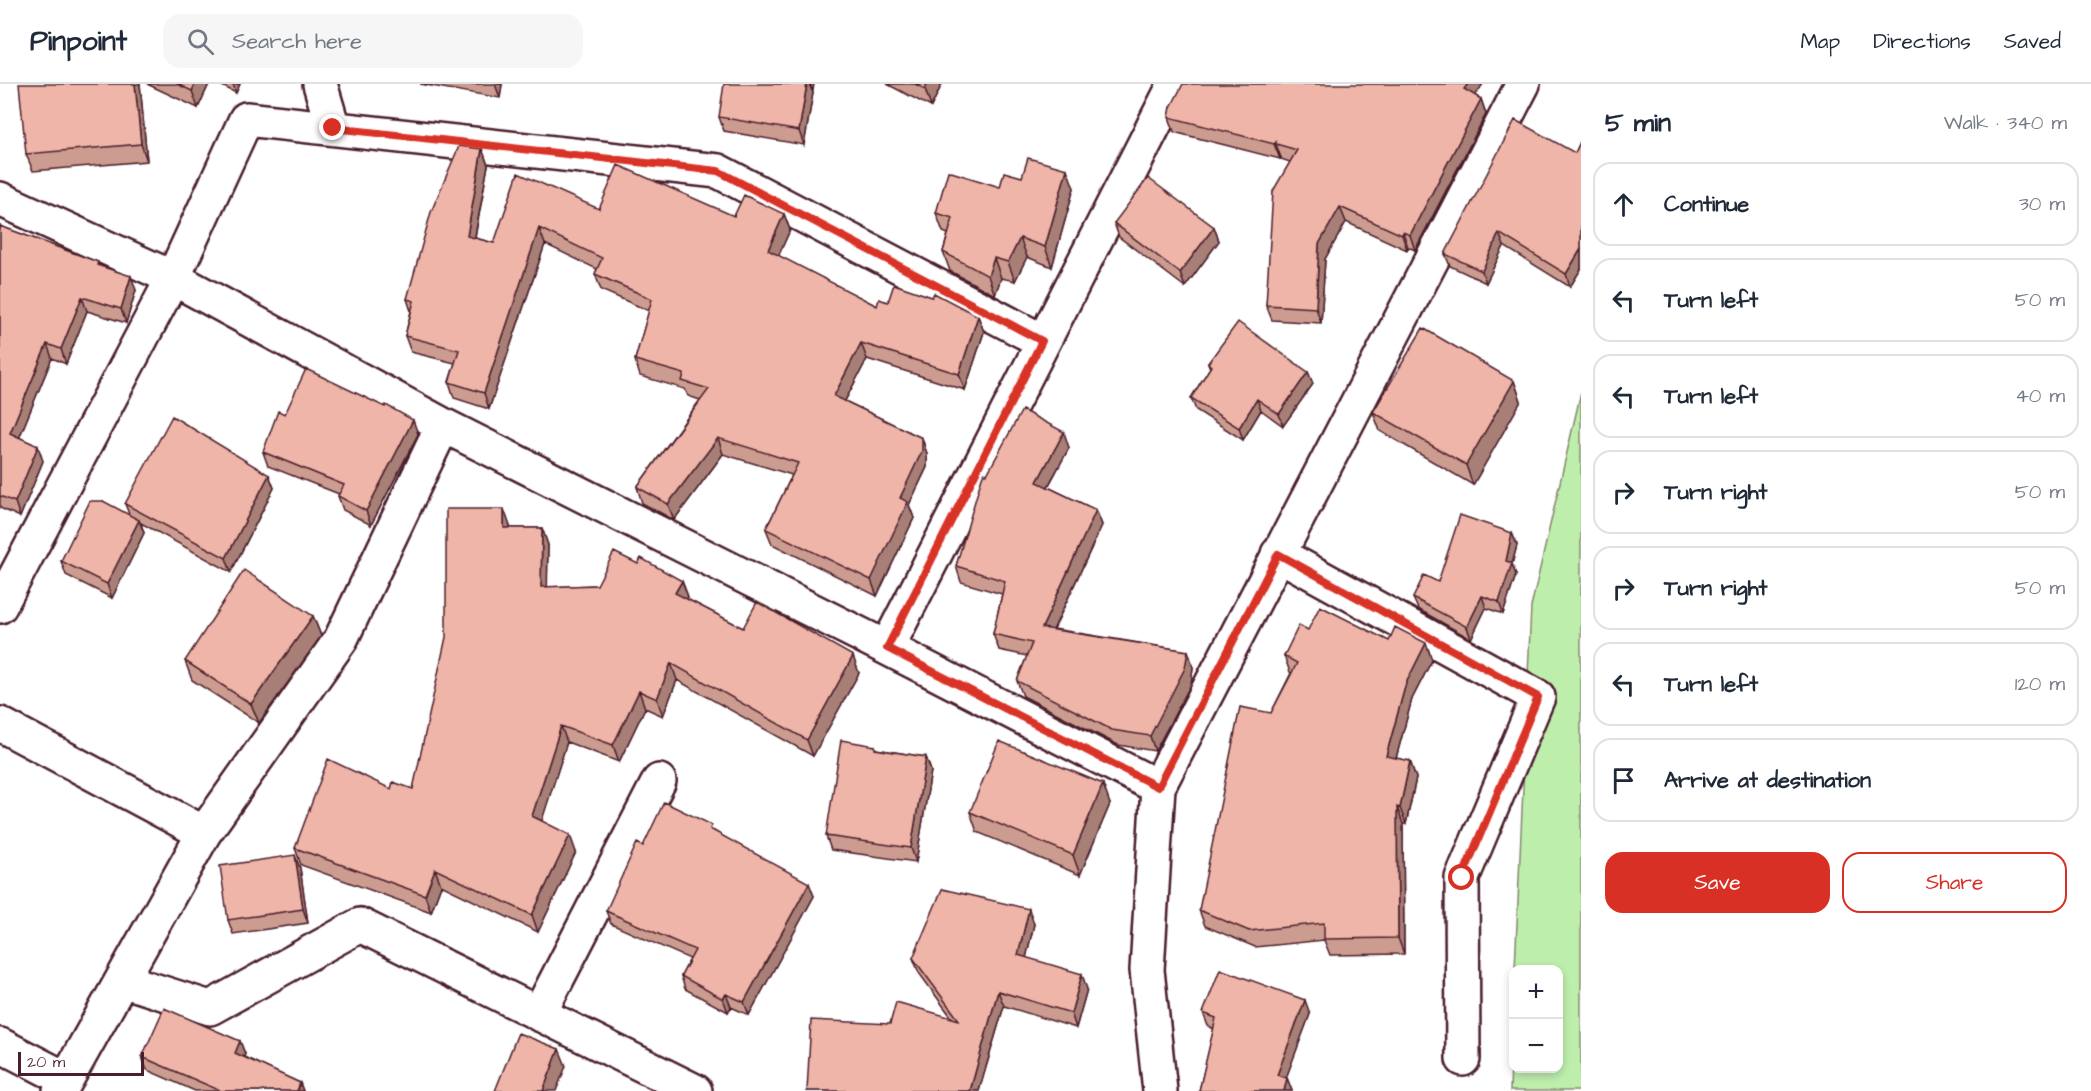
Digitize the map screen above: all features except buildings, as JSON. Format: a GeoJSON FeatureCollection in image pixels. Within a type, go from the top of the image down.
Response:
{"type":"FeatureCollection","features":[{"type":"Feature","properties":{"kind":"street"},"geometry":{"type":"LineString","coordinates":[[321,84],[333,128]]}},
{"type":"Feature","properties":{"kind":"street"},"geometry":{"type":"LineString","coordinates":[[887,648],[1174,84]]}},
{"type":"Feature","properties":{"kind":"street"},"geometry":{"type":"LineString","coordinates":[[1160,1091],[1147,970],[1158,787],[1523,84]]}},
{"type":"Feature","properties":{"kind":"street"},"geometry":{"type":"LineString","coordinates":[[0,606],[172,278],[246,119],[718,171],[1042,341]]}},
{"type":"Feature","properties":{"kind":"street"},"geometry":{"type":"LineString","coordinates":[[0,199],[172,278],[443,425],[1158,787]]}},
{"type":"Feature","properties":{"kind":"street"},"geometry":{"type":"LineString","coordinates":[[0,1045],[63,1085],[204,834],[341,639],[443,425]]}},
{"type":"Feature","properties":{"kind":"street"},"geometry":{"type":"LineString","coordinates":[[1278,554],[1538,697],[1462,878],[1463,1059]]}},
{"type":"Feature","properties":{"kind":"street"},"geometry":{"type":"LineString","coordinates":[[0,724],[204,834]]}},
{"type":"Feature","properties":{"kind":"street"},"geometry":{"type":"LineString","coordinates":[[539,1014],[659,781]]}},
{"type":"Feature","properties":{"kind":"street"},"geometry":{"type":"LineString","coordinates":[[122,980],[210,1008],[360,926],[695,1091]]}},
{"type":"Feature","properties":{"kind":"green space"},"geometry":{"type":"Polygon","coordinates":[[[1581,392],[1581,1091],[1510,1091],[1511,1073],[1563,1073],[1563,965],[1515,965],[1531,607],[1581,392]]]}},
{"type":"Feature","properties":{"kind":"route"},"geometry":{"type":"LineString","coordinates":[[333,128],[718,171],[1042,341],[887,648],[1158,787],[1278,554],[1538,697],[1462,878]]}}]}
